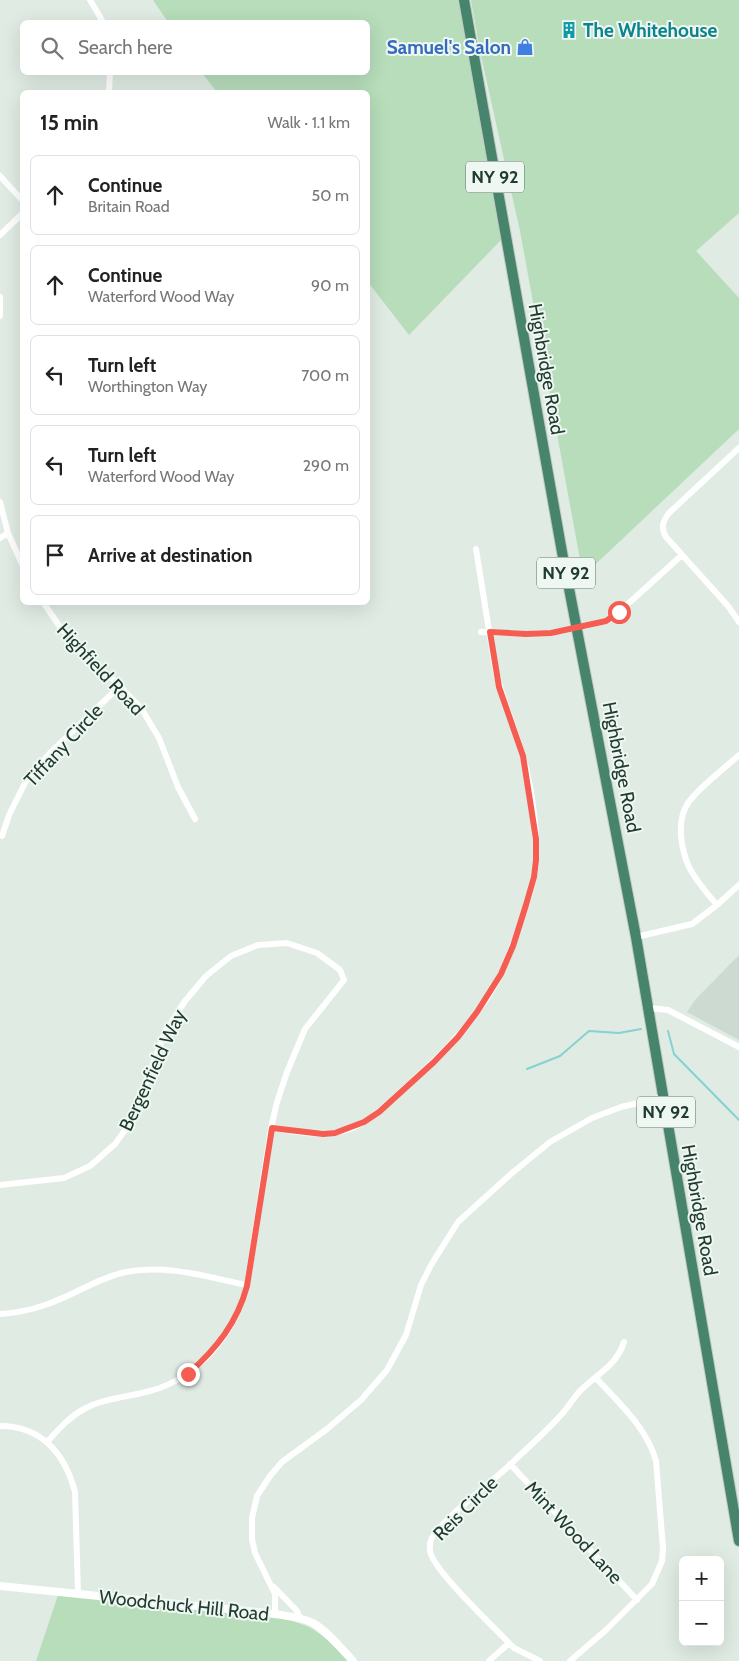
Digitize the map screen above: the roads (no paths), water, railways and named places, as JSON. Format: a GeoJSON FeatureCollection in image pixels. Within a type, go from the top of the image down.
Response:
{"type":"FeatureCollection","features":[{"type":"Feature","properties":{"kind":"highway","name":"Highbridge Road"},"geometry":{"type":"LineString","coordinates":[[464,0],[577,628],[649,1008],[739,1541]]}},
{"type":"Feature","properties":{"kind":"street"},"geometry":{"type":"LineString","coordinates":[[90,0],[102,20]]}},
{"type":"Feature","properties":{"kind":"street"},"geometry":{"type":"LineString","coordinates":[[109,90],[110,75]]}},
{"type":"Feature","properties":{"kind":"street"},"geometry":{"type":"LineString","coordinates":[[0,176],[20,198]]}},
{"type":"Feature","properties":{"kind":"street"},"geometry":{"type":"LineString","coordinates":[[0,235],[20,216]]}},
{"type":"Feature","properties":{"kind":"street"},"geometry":{"type":"LineString","coordinates":[[0,297],[0,316]]}},
{"type":"Feature","properties":{"kind":"street"},"geometry":{"type":"LineString","coordinates":[[739,448],[668,513],[662,525],[666,537],[737,612],[739,622]]}},
{"type":"Feature","properties":{"kind":"street"},"geometry":{"type":"LineString","coordinates":[[0,502],[8,533],[20,560]]}},
{"type":"Feature","properties":{"kind":"street"},"geometry":{"type":"LineString","coordinates":[[0,538],[8,533]]}},
{"type":"Feature","properties":{"kind":"street"},"geometry":{"type":"LineString","coordinates":[[47,1442],[74,1415],[86,1408],[160,1388],[188,1374],[210,1352],[235,1319],[247,1286],[272,1128],[323,1134],[335,1133],[364,1122],[379,1112],[434,1062],[458,1037],[477,1012],[501,974],[513,946],[534,877],[536,839],[523,756],[499,687],[476,550]]}},
{"type":"Feature","properties":{"kind":"street"},"geometry":{"type":"LineString","coordinates":[[481,632],[551,633],[606,621],[619,612],[682,555]]}},
{"type":"Feature","properties":{"kind":"street","name":"Highfield Road"},"geometry":{"type":"LineString","coordinates":[[45,605],[78,649],[120,686],[141,708],[154,728],[178,787],[195,819]]}},
{"type":"Feature","properties":{"kind":"street","name":"Tiffany Circle"},"geometry":{"type":"LineString","coordinates":[[2,836],[9,815],[27,779],[50,753],[120,686]]}},
{"type":"Feature","properties":{"kind":"street"},"geometry":{"type":"LineString","coordinates":[[718,904],[700,884],[690,868],[682,837],[682,819],[688,804],[695,795],[739,755]]}},
{"type":"Feature","properties":{"kind":"street"},"geometry":{"type":"LineString","coordinates":[[636,937],[692,924],[739,885]]}},
{"type":"Feature","properties":{"kind":"street","name":"Bergenfield Way"},"geometry":{"type":"LineString","coordinates":[[0,1185],[64,1178],[90,1166],[115,1144],[131,1122],[165,1032],[185,1001],[206,976],[231,956],[258,945],[287,943],[317,953],[340,970],[344,980],[305,1029],[277,1102],[272,1128]]}},
{"type":"Feature","properties":{"kind":"street"},"geometry":{"type":"LineString","coordinates":[[649,1008],[668,1010],[739,1047]]}},
{"type":"Feature","properties":{"kind":"street"},"geometry":{"type":"LineString","coordinates":[[275,1614],[276,1600],[272,1584],[255,1553],[252,1539],[252,1518],[257,1496],[282,1462],[327,1429],[361,1400],[387,1370],[406,1336],[421,1285],[431,1265],[458,1222],[512,1173],[564,1132],[592,1118],[621,1107],[664,1097]]}},
{"type":"Feature","properties":{"kind":"street"},"geometry":{"type":"LineString","coordinates":[[0,1314],[45,1305],[119,1274],[152,1269],[173,1270],[247,1286]]}},
{"type":"Feature","properties":{"kind":"street","name":"Reis Circle"},"geometry":{"type":"LineString","coordinates":[[540,1661],[514,1648],[438,1567],[429,1550],[430,1542],[433,1534],[560,1416],[580,1392],[620,1354],[624,1342]]}},
{"type":"Feature","properties":{"kind":"street"},"geometry":{"type":"LineString","coordinates":[[570,1661],[638,1600],[652,1584],[662,1561],[663,1548],[656,1461],[652,1448],[638,1426],[596,1378]]}},
{"type":"Feature","properties":{"kind":"street"},"geometry":{"type":"LineString","coordinates":[[0,1426],[26,1430],[47,1442],[56,1450],[65,1463],[75,1492],[78,1594]]}},
{"type":"Feature","properties":{"kind":"street","name":"Mint Wood Lane"},"geometry":{"type":"LineString","coordinates":[[510,1464],[638,1600]]}},
{"type":"Feature","properties":{"kind":"street"},"geometry":{"type":"LineString","coordinates":[[272,1584],[288,1600],[300,1618]]}},
{"type":"Feature","properties":{"kind":"street","name":"Woodchuck Hill Road"},"geometry":{"type":"LineString","coordinates":[[0,1586],[300,1618],[324,1632],[353,1661]]}},
{"type":"Feature","properties":{"kind":"street"},"geometry":{"type":"LineString","coordinates":[[489,1661],[509,1643]]}},
{"type":"Feature","properties":{"kind":"waterway"},"geometry":{"type":"LineString","coordinates":[[527,1069],[560,1056],[589,1031],[619,1033],[641,1029]]}},
{"type":"Feature","properties":{"kind":"waterway"},"geometry":{"type":"LineString","coordinates":[[668,1031],[674,1054],[739,1120]]}},
{"type":"Feature","properties":{"kind":"place","name":"The Whitehouse"},"geometry":{"type":"Point","coordinates":[569,30]}},
{"type":"Feature","properties":{"kind":"place","name":"Samuel's Salon"},"geometry":{"type":"Point","coordinates":[525,47]}}]}
